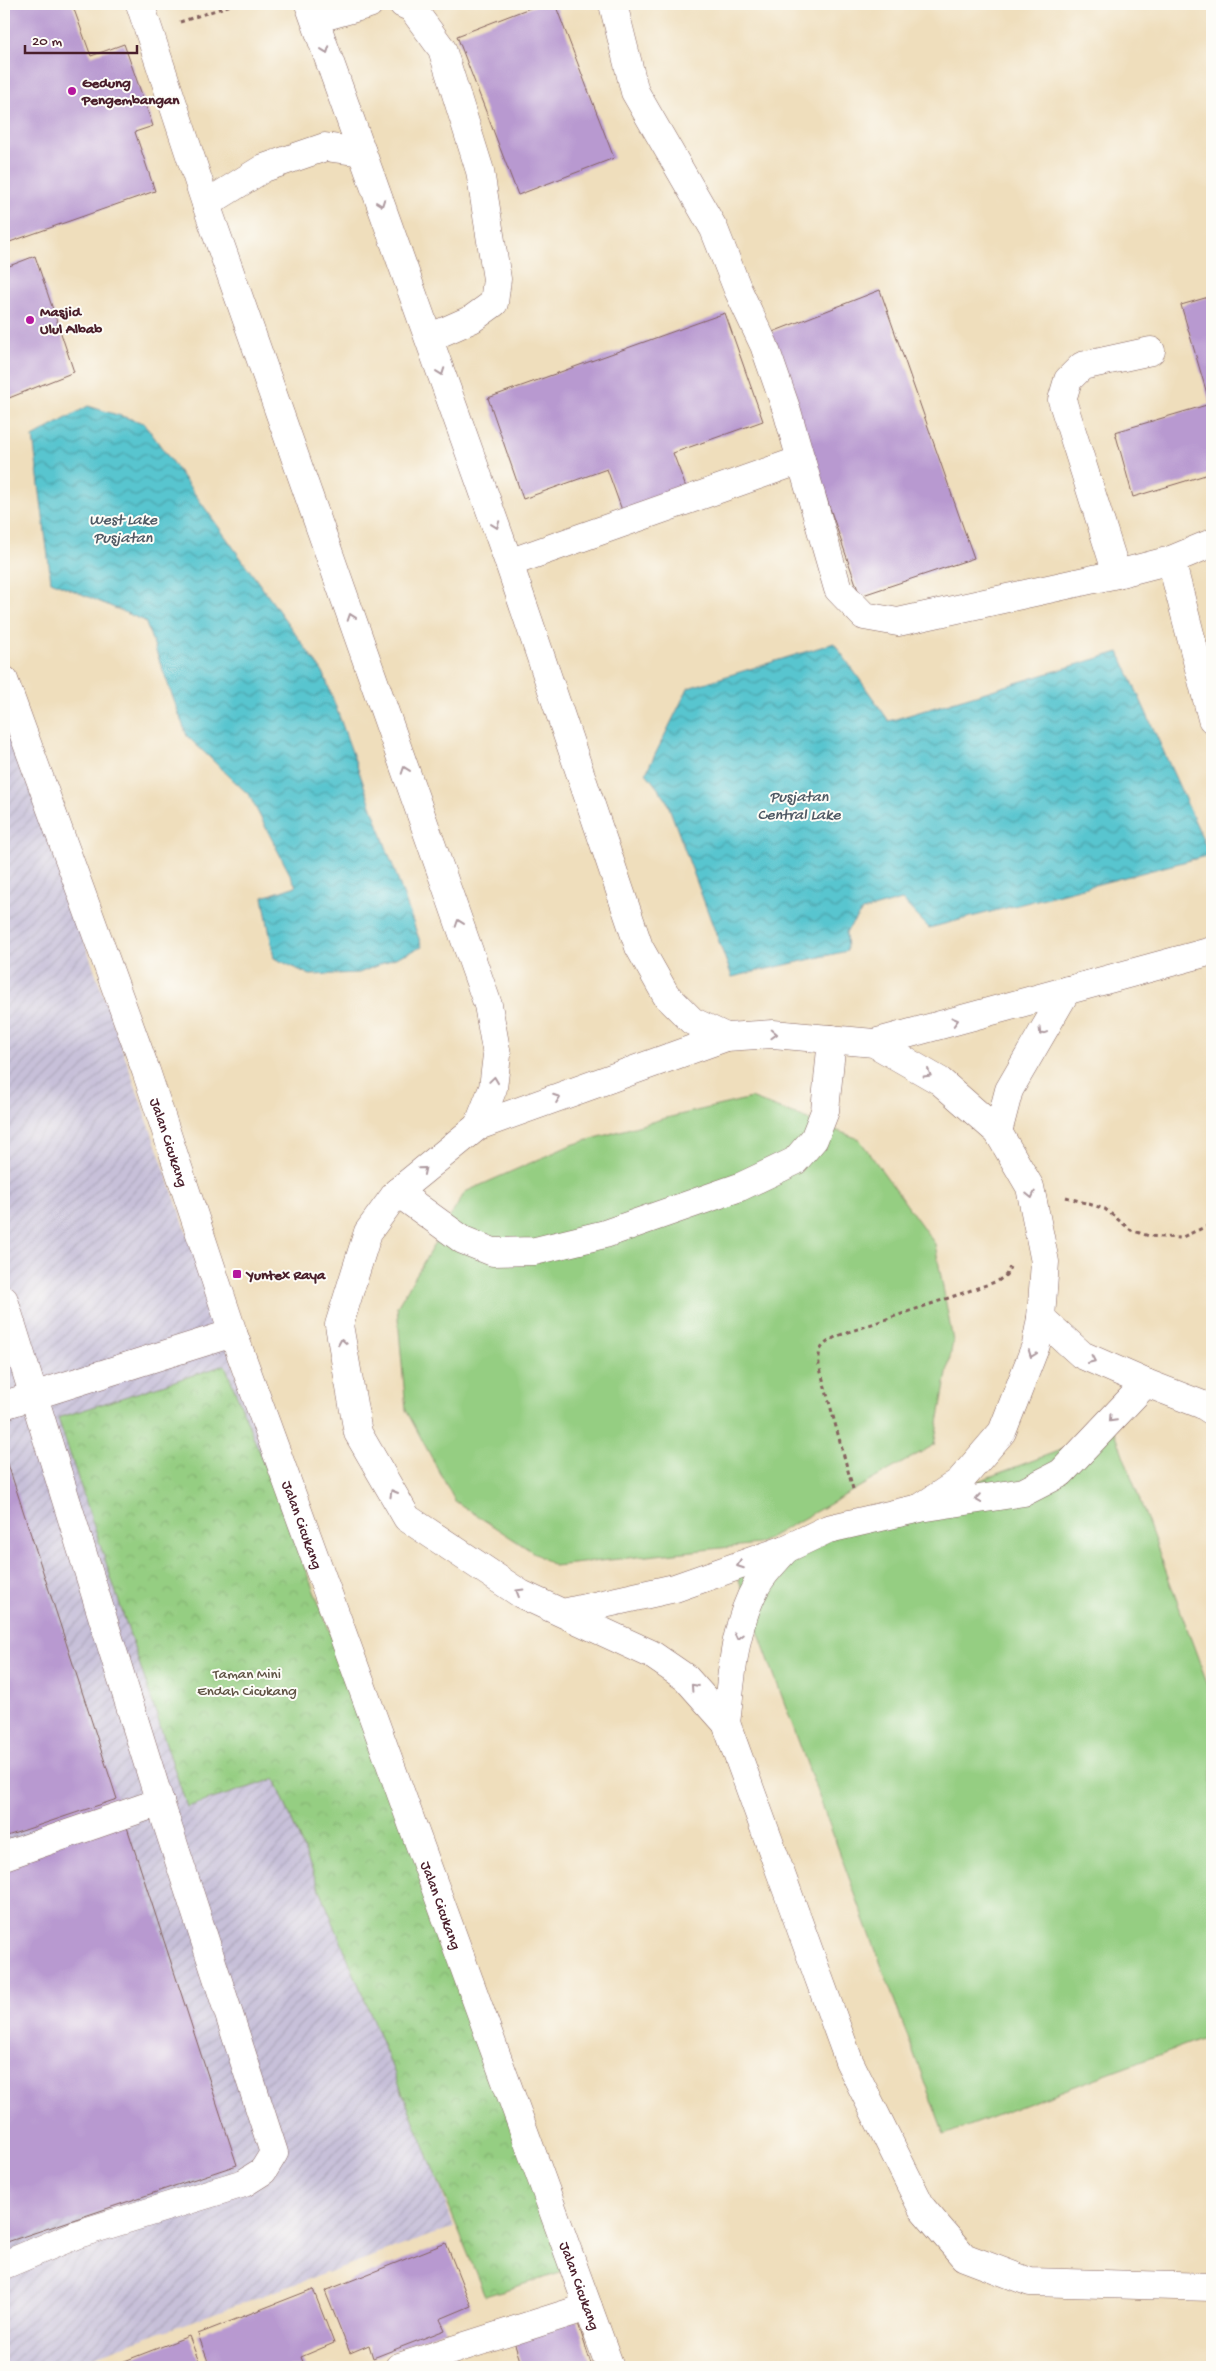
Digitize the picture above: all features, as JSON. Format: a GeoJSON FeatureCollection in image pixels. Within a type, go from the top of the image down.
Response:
{"type":"FeatureCollection","features":[{"type":"Feature","properties":{"kind":"street"},"geometry":{"type":"LineString","coordinates":[[140,4],[206,204],[488,1005],[497,1055],[492,1088],[478,1126]]}},
{"type":"Feature","properties":{"kind":"street"},"geometry":{"type":"LineString","coordinates":[[369,4],[312,11],[509,563],[639,947],[666,994],[692,1021],[726,1037]]}},
{"type":"Feature","properties":{"kind":"street"},"geometry":{"type":"LineString","coordinates":[[403,4],[412,8],[442,49],[480,171],[497,279],[494,303],[472,319],[429,338]]}},
{"type":"Feature","properties":{"kind":"street"},"geometry":{"type":"LineString","coordinates":[[613,4],[635,92],[714,229],[738,290],[764,344],[787,411],[838,589],[864,616],[898,622],[1117,574],[1171,560],[1212,543]]}},
{"type":"Feature","properties":{"kind":"street"},"geometry":{"type":"LineString","coordinates":[[206,204],[264,168],[325,147],[362,152]]}},
{"type":"Feature","properties":{"kind":"street"},"geometry":{"type":"LineString","coordinates":[[1117,574],[1062,400],[1068,380],[1082,366],[1152,351]]}},
{"type":"Feature","properties":{"kind":"street"},"geometry":{"type":"LineString","coordinates":[[509,563],[801,460]]}},
{"type":"Feature","properties":{"kind":"street"},"geometry":{"type":"LineString","coordinates":[[1171,560],[1212,719]]}},
{"type":"Feature","properties":{"kind":"street","name":"Jalan Cicukang"},"geometry":{"type":"LineString","coordinates":[[4,680],[146,1071],[233,1333],[610,2367]]}},
{"type":"Feature","properties":{"kind":"street"},"geometry":{"type":"LineString","coordinates":[[1212,951],[874,1042],[773,1034],[726,1037],[478,1126],[397,1192],[368,1232],[339,1325],[358,1433],[407,1518],[522,1594],[651,1654],[686,1678],[726,1723],[849,2062],[922,2208],[964,2257],[1030,2282],[1212,2287]]}},
{"type":"Feature","properties":{"kind":"street"},"geometry":{"type":"LineString","coordinates":[[998,1132],[1009,1090],[1067,990]]}},
{"type":"Feature","properties":{"kind":"street"},"geometry":{"type":"LineString","coordinates":[[397,1192],[463,1240],[493,1252],[535,1251],[605,1234],[740,1187],[795,1161],[814,1139],[825,1111],[832,1039]]}},
{"type":"Feature","properties":{"kind":"street"},"geometry":{"type":"LineString","coordinates":[[874,1042],[940,1081],[998,1132],[1030,1188],[1045,1262],[1041,1318],[1036,1345],[1002,1432],[958,1482],[920,1508]]}},
{"type":"Feature","properties":{"kind":"street"},"geometry":{"type":"LineString","coordinates":[[4,1300],[160,1802],[274,2153],[263,2171],[244,2183],[78,2234],[4,2265]]}},
{"type":"Feature","properties":{"kind":"street"},"geometry":{"type":"LineString","coordinates":[[1041,1318],[1082,1355],[1203,1405],[1212,1411]]}},
{"type":"Feature","properties":{"kind":"street"},"geometry":{"type":"LineString","coordinates":[[4,1405],[233,1333]]}},
{"type":"Feature","properties":{"kind":"street"},"geometry":{"type":"LineString","coordinates":[[563,1613],[675,1588],[786,1549],[828,1529],[920,1508],[1024,1492],[1061,1473],[1146,1383]]}},
{"type":"Feature","properties":{"kind":"street"},"geometry":{"type":"LineString","coordinates":[[726,1723],[734,1652],[743,1612],[758,1583],[786,1549]]}},
{"type":"Feature","properties":{"kind":"street"},"geometry":{"type":"LineString","coordinates":[[4,1856],[160,1802]]}},
{"type":"Feature","properties":{"kind":"street"},"geometry":{"type":"LineString","coordinates":[[399,2367],[588,2307]]}},
{"type":"Feature","properties":{"kind":"path"},"geometry":{"type":"LineString","coordinates":[[148,33],[234,4]]}},
{"type":"Feature","properties":{"kind":"path"},"geometry":{"type":"LineString","coordinates":[[819,1365],[862,1521]]}},
{"type":"Feature","properties":{"kind":"shaded area"},"geometry":{"type":"Polygon","coordinates":[[[4,713],[457,2000],[383,2026],[454,2227],[64,2367],[4,2367],[4,713]]]}},
{"type":"Feature","properties":{"kind":"green space"},"geometry":{"type":"Polygon","coordinates":[[[751,1098],[859,1139],[935,1244],[953,1341],[934,1445],[758,1544],[554,1566],[455,1501],[406,1410],[397,1307],[465,1192],[571,1145],[662,1119],[751,1098]]]}},
{"type":"Feature","properties":{"kind":"green space","name":"Taman Mini Endah Cicukang"},"geometry":{"type":"Polygon","coordinates":[[[225,1365],[580,2267],[485,2296],[275,1779],[187,1807],[58,1418],[225,1365]]]}},
{"type":"Feature","properties":{"kind":"green space"},"geometry":{"type":"Polygon","coordinates":[[[1114,1430],[1212,1696],[1212,2035],[944,2135],[736,1572],[1114,1430]]]}},
{"type":"Feature","properties":{"kind":"water","name":"West Lake Pusjatan"},"geometry":{"type":"Polygon","coordinates":[[[88,406],[144,423],[324,674],[422,947],[359,973],[310,975],[274,958],[263,897],[296,886],[249,795],[187,736],[145,621],[51,581],[33,437],[88,406]]]}},
{"type":"Feature","properties":{"kind":"water","name":"Pusjatan Central Lake"},"geometry":{"type":"Polygon","coordinates":[[[834,643],[889,721],[1119,652],[1210,855],[929,928],[902,900],[862,911],[846,932],[847,951],[732,977],[666,799],[646,773],[688,688],[834,643]]]}},
{"type":"Feature","properties":{"kind":"building","name":"Gedung Pengembangan"},"geometry":{"type":"Polygon","coordinates":[[[4,4],[72,4],[91,56],[124,44],[153,126],[135,132],[155,191],[4,244],[4,4]]]}},
{"type":"Feature","properties":{"kind":"building"},"geometry":{"type":"Polygon","coordinates":[[[540,4],[555,4],[614,158],[518,195],[457,36],[540,4]]]}},
{"type":"Feature","properties":{"kind":"building","name":"Masjid Ulul Albab"},"geometry":{"type":"Polygon","coordinates":[[[35,256],[74,372],[4,400],[4,268],[35,256]]]}},
{"type":"Feature","properties":{"kind":"building"},"geometry":{"type":"Polygon","coordinates":[[[880,290],[974,558],[860,596],[770,333],[880,290]]]}},
{"type":"Feature","properties":{"kind":"building"},"geometry":{"type":"Polygon","coordinates":[[[1212,296],[1212,473],[1133,497],[1115,432],[1210,404],[1181,305],[1212,296]]]}},
{"type":"Feature","properties":{"kind":"building"},"geometry":{"type":"Polygon","coordinates":[[[725,313],[763,421],[673,453],[687,490],[623,513],[607,469],[523,499],[488,398],[725,313]]]}},
{"type":"Feature","properties":{"kind":"building"},"geometry":{"type":"Polygon","coordinates":[[[4,1452],[117,1799],[4,1837],[4,1452]]]}},
{"type":"Feature","properties":{"kind":"building"},"geometry":{"type":"Polygon","coordinates":[[[125,1821],[237,2165],[4,2243],[4,1862],[125,1821]]]}},
{"type":"Feature","properties":{"kind":"building"},"geometry":{"type":"Polygon","coordinates":[[[446,2243],[471,2306],[440,2319],[445,2330],[373,2358],[369,2345],[350,2353],[325,2291],[446,2243]]]}},
{"type":"Feature","properties":{"kind":"building"},"geometry":{"type":"Polygon","coordinates":[[[313,2289],[334,2343],[301,2357],[305,2367],[210,2367],[198,2334],[313,2289]]]}},
{"type":"Feature","properties":{"kind":"building"},"geometry":{"type":"Polygon","coordinates":[[[577,2320],[592,2367],[522,2367],[514,2342],[577,2320]]]}},
{"type":"Feature","properties":{"kind":"building"},"geometry":{"type":"Polygon","coordinates":[[[189,2336],[201,2367],[109,2367],[189,2336]]]}},
{"type":"Feature","properties":{"kind":"place","name":"Gedung Pengembangan"},"geometry":{"type":"Point","coordinates":[72,91]}},
{"type":"Feature","properties":{"kind":"place","name":"Masjid Ulul Albab"},"geometry":{"type":"Point","coordinates":[30,320]}},
{"type":"Feature","properties":{"kind":"place","name":"Yuntex Raya"},"geometry":{"type":"Point","coordinates":[237,1274]}}]}
